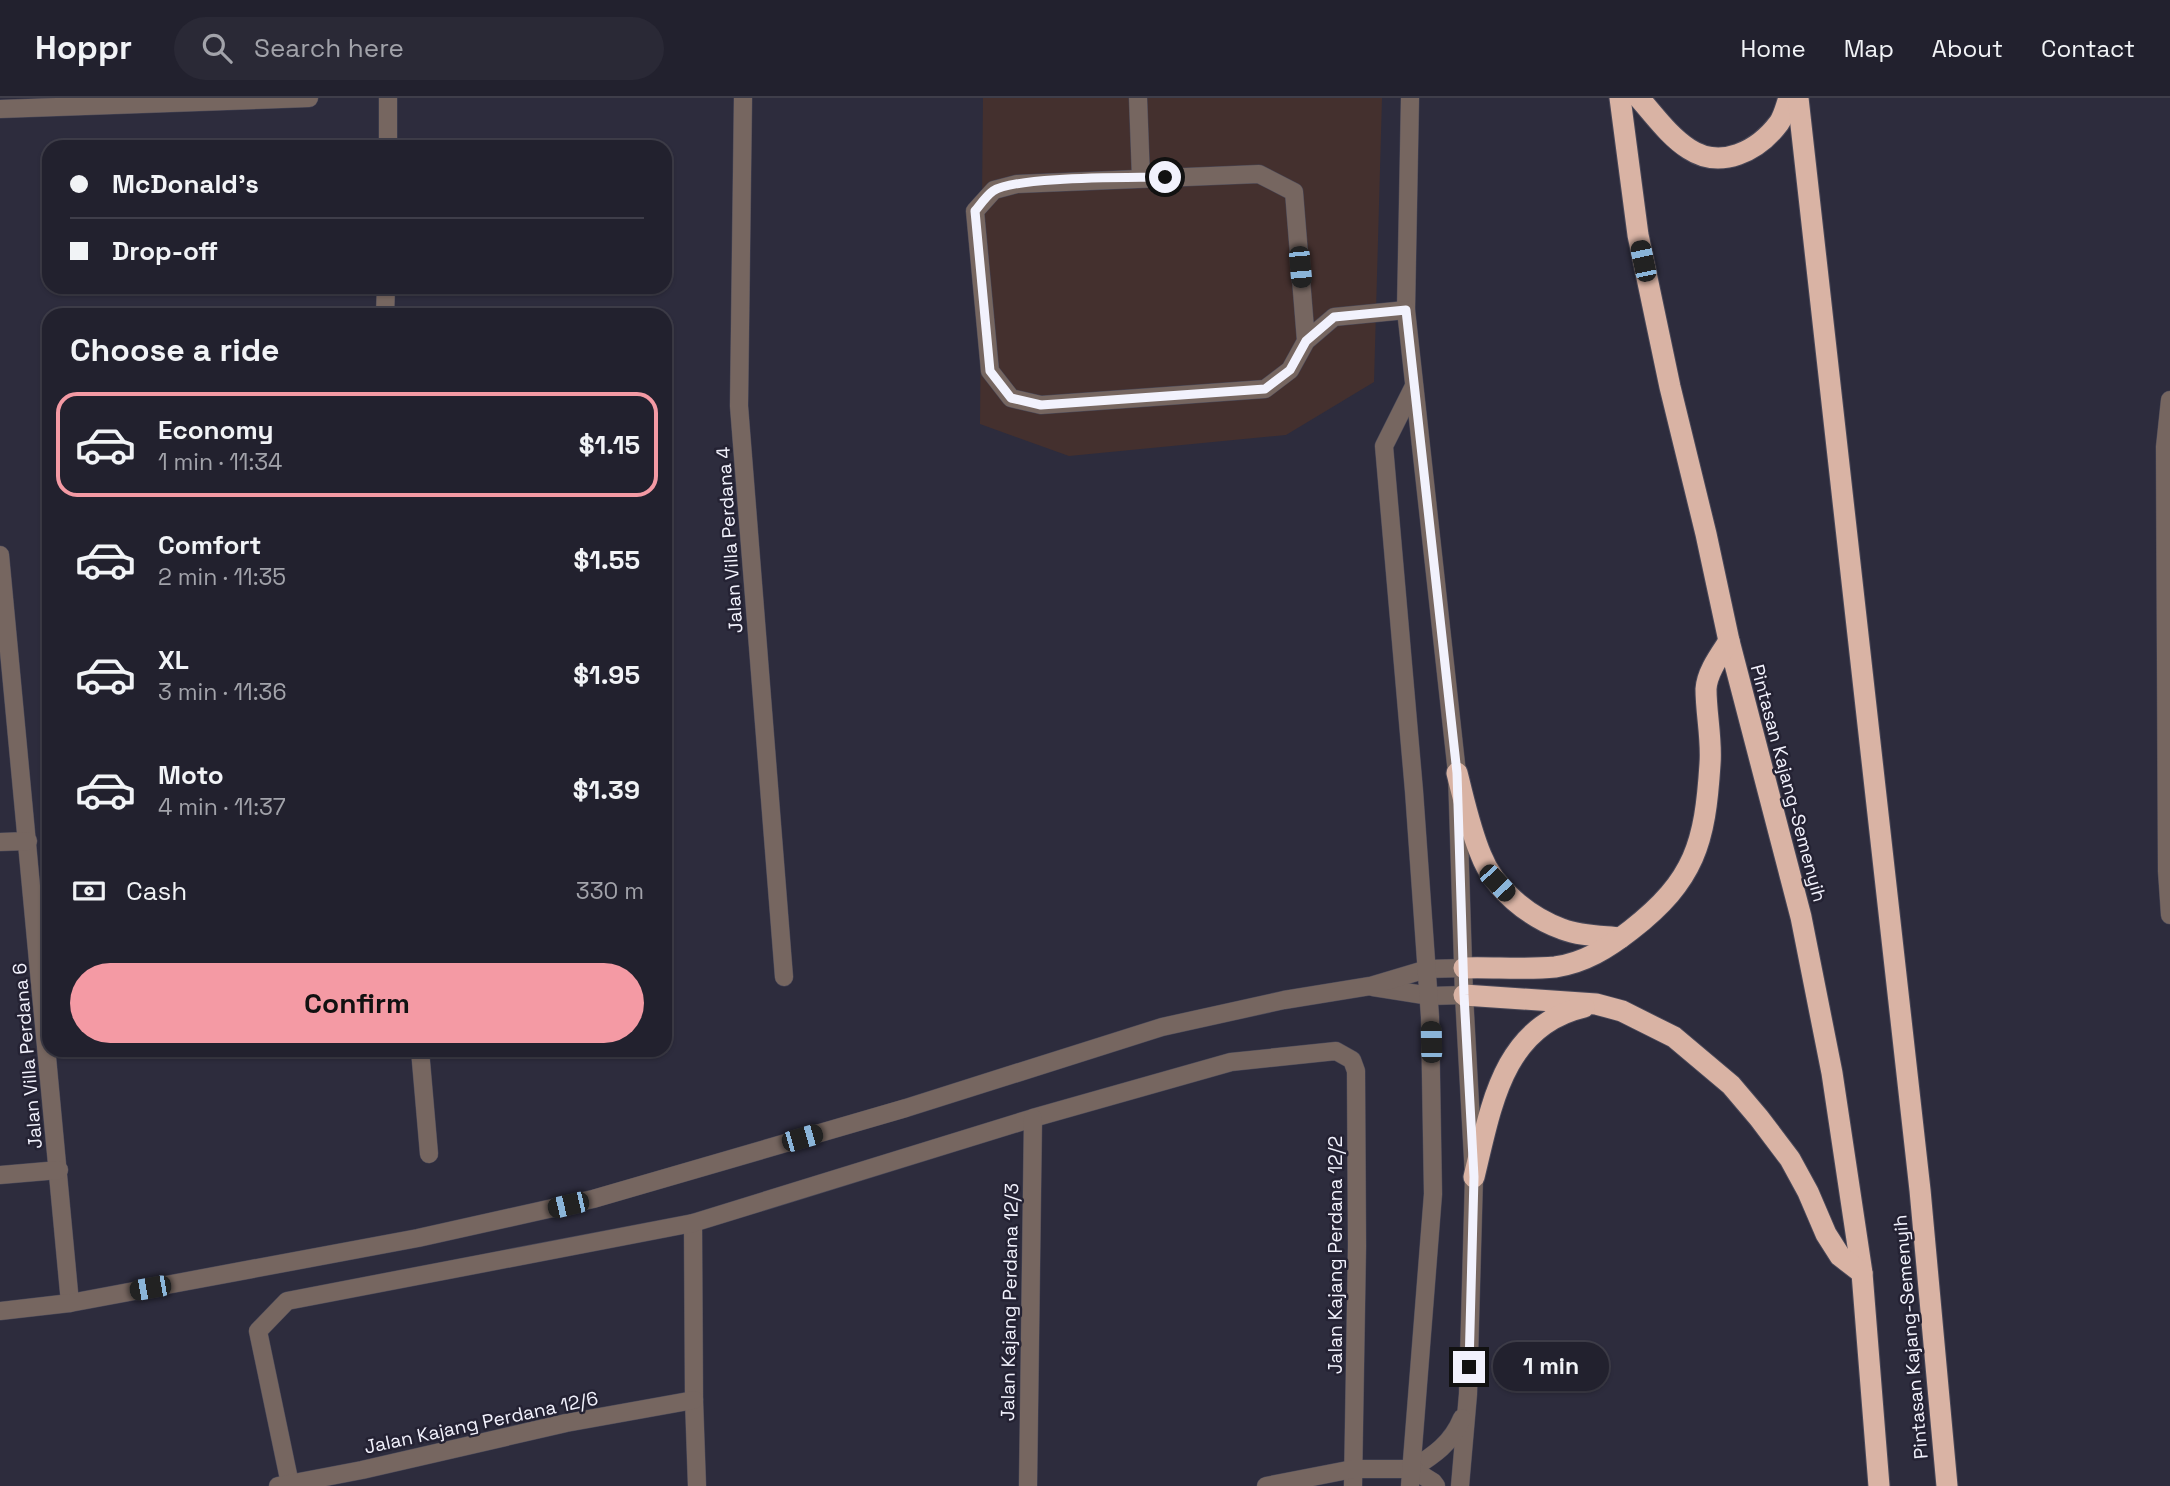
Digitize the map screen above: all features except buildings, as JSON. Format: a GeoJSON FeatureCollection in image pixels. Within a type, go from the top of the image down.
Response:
{"type":"FeatureCollection","features":[{"type":"Feature","properties":{"kind":"highway","name":"Pintasan Kajang-Semenyih"},"geometry":{"type":"LineString","coordinates":[[1620,98],[1638,235],[1729,641],[1801,917],[1832,1073],[1861,1273],[1879,1486]]}},
{"type":"Feature","properties":{"kind":"highway"},"geometry":{"type":"LineString","coordinates":[[1639,98],[1669,133],[1690,150],[1713,159],[1739,156],[1761,142],[1780,122],[1789,98]]}},
{"type":"Feature","properties":{"kind":"highway","name":"Pintasan Kajang-Semenyih"},"geometry":{"type":"LineString","coordinates":[[1798,98],[1920,1190],[1947,1486]]}},
{"type":"Feature","properties":{"kind":"highway"},"geometry":{"type":"LineString","coordinates":[[1464,968],[1554,967],[1583,960],[1620,938],[1664,902],[1685,877],[1699,845],[1711,762],[1706,687],[1714,665],[1729,641]]}},
{"type":"Feature","properties":{"kind":"highway"},"geometry":{"type":"LineString","coordinates":[[1457,773],[1481,857],[1497,883],[1515,902],[1564,930],[1620,938]]}},
{"type":"Feature","properties":{"kind":"highway"},"geometry":{"type":"LineString","coordinates":[[1464,995],[1597,1004],[1622,1011],[1674,1037],[1731,1086],[1790,1159],[1826,1234],[1840,1256],[1861,1273]]}},
{"type":"Feature","properties":{"kind":"highway"},"geometry":{"type":"LineString","coordinates":[[1474,1177],[1493,1097],[1514,1054],[1527,1039],[1551,1020],[1572,1010],[1597,1004]]}},
{"type":"Feature","properties":{"kind":"street"},"geometry":{"type":"LineString","coordinates":[[0,108],[309,98]]}},
{"type":"Feature","properties":{"kind":"street"},"geometry":{"type":"LineString","coordinates":[[388,98],[388,140]]}},
{"type":"Feature","properties":{"kind":"street","name":"Jalan Villa Perdana 4"},"geometry":{"type":"LineString","coordinates":[[743,98],[739,406],[784,977]]}},
{"type":"Feature","properties":{"kind":"street"},"geometry":{"type":"LineString","coordinates":[[1138,98],[1141,178]]}},
{"type":"Feature","properties":{"kind":"street"},"geometry":{"type":"LineString","coordinates":[[1410,98],[1406,310],[1457,773],[1464,995],[1474,1177],[1468,1394],[1460,1486]]}},
{"type":"Feature","properties":{"kind":"street"},"geometry":{"type":"LineString","coordinates":[[1306,341],[1294,192],[1259,174],[1017,184],[993,190],[975,211],[990,371],[1011,398],[1041,405],[1265,389],[1290,370],[1306,341],[1334,317],[1406,310]]}},
{"type":"Feature","properties":{"kind":"street"},"geometry":{"type":"LineString","coordinates":[[1411,1477],[1433,1194],[1430,996],[1384,446],[1413,388]]}},
{"type":"Feature","properties":{"kind":"street"},"geometry":{"type":"LineString","coordinates":[[2170,400],[2165,460],[2167,872],[2170,915]]}},
{"type":"Feature","properties":{"kind":"street","name":"Jalan Villa Perdana 6"},"geometry":{"type":"LineString","coordinates":[[0,555],[42,990]]}},
{"type":"Feature","properties":{"kind":"street"},"geometry":{"type":"LineString","coordinates":[[0,842],[28,841]]}},
{"type":"Feature","properties":{"kind":"street"},"geometry":{"type":"LineString","coordinates":[[0,1311],[70,1303],[418,1238],[593,1199],[906,1108],[1162,1027],[1284,1000],[1370,986],[1427,969],[1464,968]]}},
{"type":"Feature","properties":{"kind":"street"},"geometry":{"type":"LineString","coordinates":[[1370,986],[1430,996],[1464,995]]}},
{"type":"Feature","properties":{"kind":"street","name":"Jalan Kajang Perdana 12/2"},"geometry":{"type":"LineString","coordinates":[[1033,1118],[1231,1062],[1336,1051],[1352,1060],[1356,1071],[1357,1246],[1353,1477]]}},
{"type":"Feature","properties":{"kind":"street","name":"Jalan Villa Perdana 6"},"geometry":{"type":"LineString","coordinates":[[48,1057],[70,1303]]}},
{"type":"Feature","properties":{"kind":"street"},"geometry":{"type":"LineString","coordinates":[[421,1057],[429,1154]]}},
{"type":"Feature","properties":{"kind":"street"},"geometry":{"type":"LineString","coordinates":[[284,1485],[258,1331],[287,1301],[693,1223],[1033,1118]]}},
{"type":"Feature","properties":{"kind":"street","name":"Jalan Kajang Perdana 12/3"},"geometry":{"type":"LineString","coordinates":[[1028,1486],[1033,1118]]}},
{"type":"Feature","properties":{"kind":"street"},"geometry":{"type":"LineString","coordinates":[[0,1175],[59,1170]]}},
{"type":"Feature","properties":{"kind":"street"},"geometry":{"type":"LineString","coordinates":[[693,1223],[697,1486]]}},
{"type":"Feature","properties":{"kind":"street"},"geometry":{"type":"LineString","coordinates":[[1411,1477],[1456,1433],[1468,1394]]}},
{"type":"Feature","properties":{"kind":"street","name":"Jalan Kajang Perdana 12/6"},"geometry":{"type":"LineString","coordinates":[[284,1485],[362,1478],[566,1423],[694,1400]]}},
{"type":"Feature","properties":{"kind":"street"},"geometry":{"type":"LineString","coordinates":[[1266,1486],[1353,1477],[1411,1477],[1433,1482],[1436,1486]]}},
{"type":"Feature","properties":{"kind":"shaded area"},"geometry":{"type":"Polygon","coordinates":[[[983,98],[1382,98],[1374,382],[1286,435],[1069,456],[980,424],[983,98]]]}},
{"type":"Feature","properties":{"kind":"route"},"geometry":{"type":"LineString","coordinates":[[1165,177],[1052,181],[1017,184],[993,190],[975,211],[990,371],[1011,398],[1041,405],[1265,389],[1290,370],[1306,341],[1334,317],[1406,310],[1457,773],[1464,995],[1474,1177],[1469,1367]]}}]}
